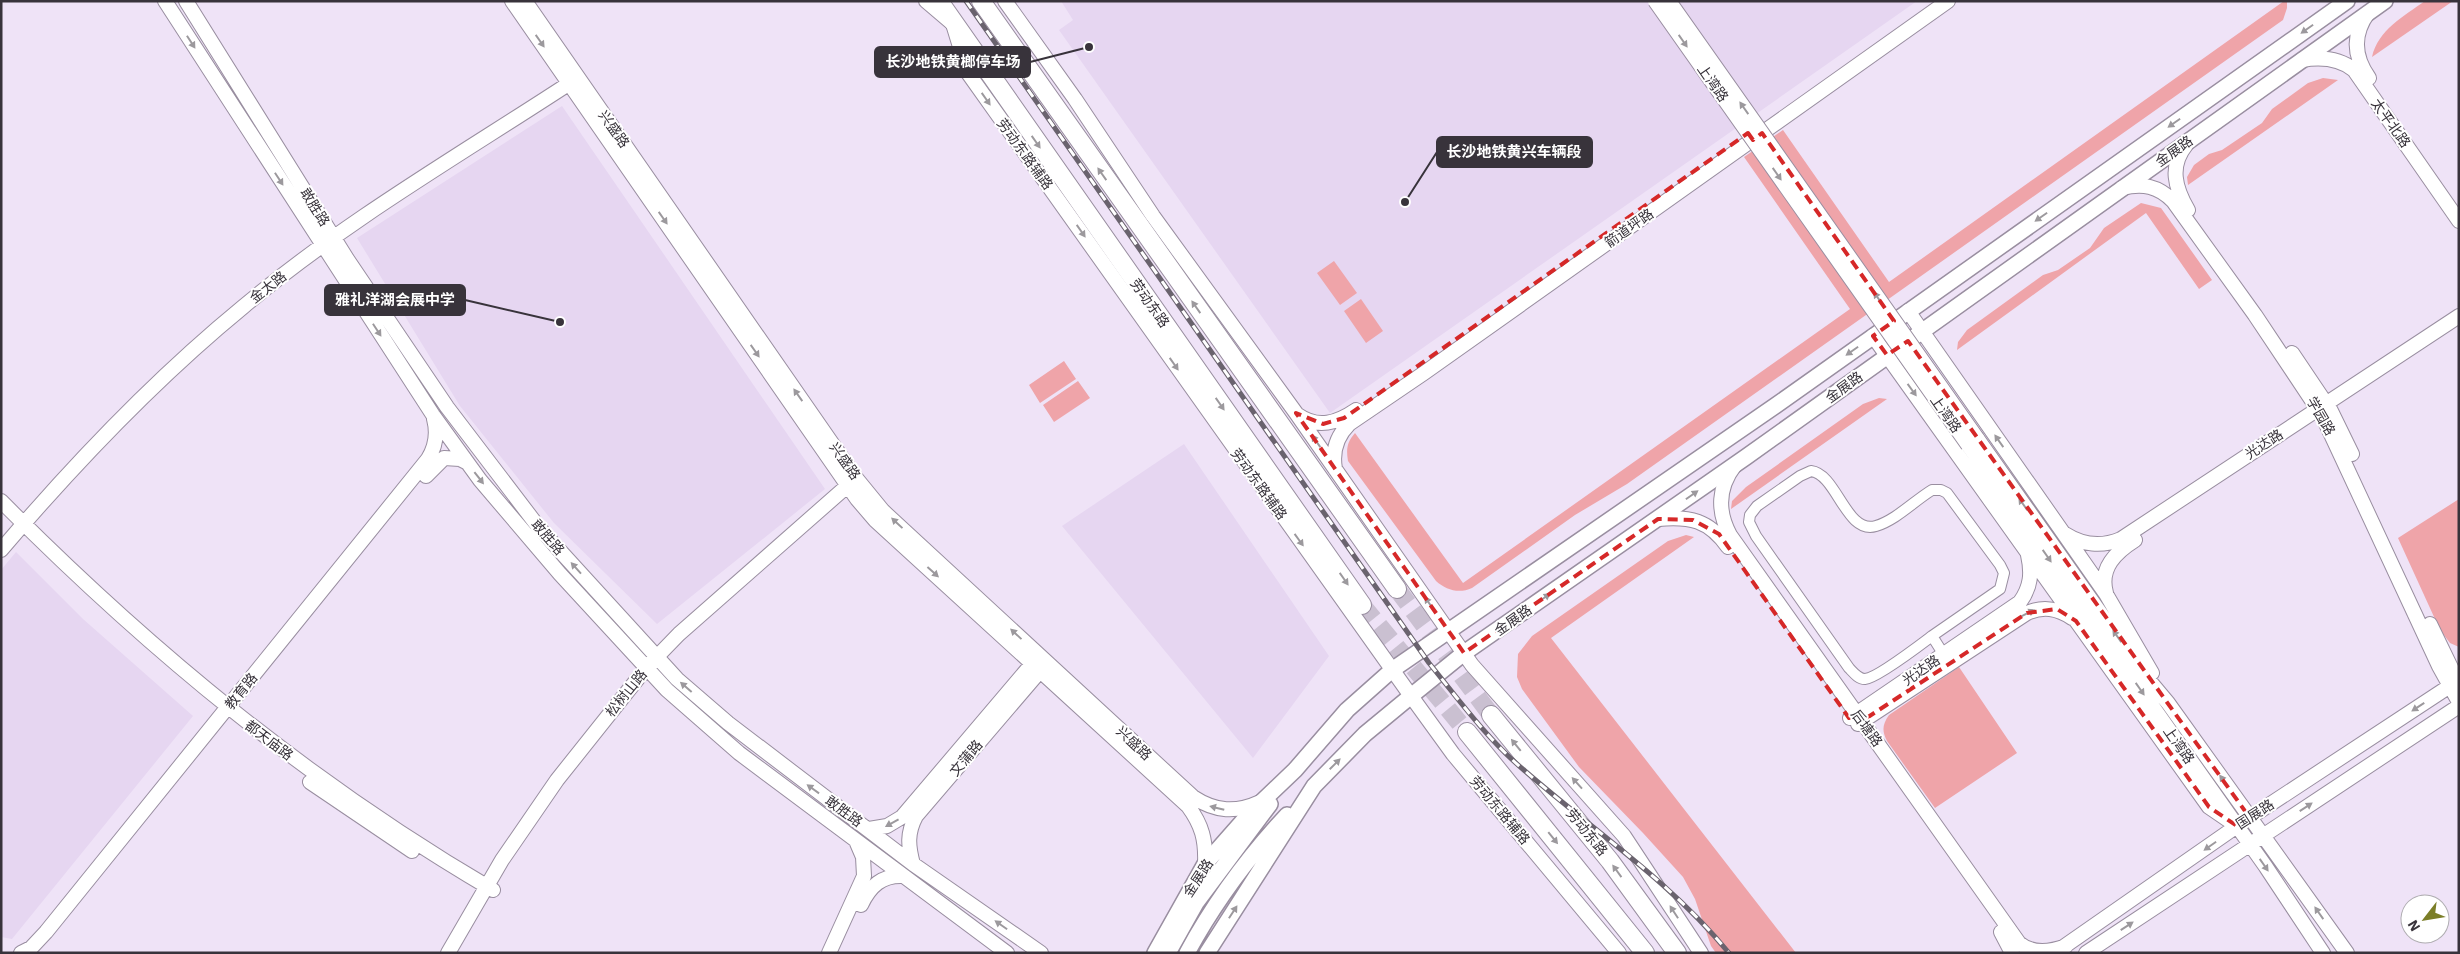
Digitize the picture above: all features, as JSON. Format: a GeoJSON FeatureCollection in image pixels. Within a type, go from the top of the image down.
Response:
{"type":"FeatureCollection","features":[{"type":"Feature","properties":{"kind":"highway","name":"劳动东路"},"geometry":{"type":"LineString","coordinates":[[939,1],[953,24],[1362,605]]}},
{"type":"Feature","properties":{"kind":"highway"},"geometry":{"type":"LineString","coordinates":[[980,1],[1397,589]]}},
{"type":"Feature","properties":{"kind":"highway","name":"劳动东路"},"geometry":{"type":"LineString","coordinates":[[1491,715],[1610,861],[1677,953]]}},
{"type":"Feature","properties":{"kind":"highway"},"geometry":{"type":"LineString","coordinates":[[1467,732],[1645,953]]}},
{"type":"Feature","properties":{"kind":"main road","name":"金展路"},"geometry":{"type":"LineString","coordinates":[[1168,953],[1196,904],[1295,770],[1347,710],[1392,670],[1873,336],[2346,1]]}},
{"type":"Feature","properties":{"kind":"main road","name":"金展路"},"geometry":{"type":"LineString","coordinates":[[1187,953],[1210,914],[1264,840],[1365,734],[1464,653],[1658,519],[2385,1]]}},
{"type":"Feature","properties":{"kind":"main road","name":"金展路"},"geometry":{"type":"LineString","coordinates":[[1156,953],[1205,864],[1263,800],[1295,770]]}},
{"type":"Feature","properties":{"kind":"main road","name":"金展路"},"geometry":{"type":"LineString","coordinates":[[1207,953],[1314,786]]}},
{"type":"Feature","properties":{"kind":"street","name":"敢胜路"},"geometry":{"type":"LineString","coordinates":[[165,1],[433,415],[466,462],[560,574],[668,690],[739,753],[1008,953]]}},
{"type":"Feature","properties":{"kind":"street","name":"敢胜路"},"geometry":{"type":"LineString","coordinates":[[186,1],[332,235],[447,407],[540,528],[678,679],[728,723],[913,864],[1042,953]]}},
{"type":"Feature","properties":{"kind":"street","name":"兴盛路"},"geometry":{"type":"LineString","coordinates":[[512,1],[571,77],[854,485],[1188,806],[1203,830],[1206,845],[1205,864]]}},
{"type":"Feature","properties":{"kind":"street","name":"兴盛路"},"geometry":{"type":"LineString","coordinates":[[525,1],[571,77]]}},
{"type":"Feature","properties":{"kind":"street"},"geometry":{"type":"LineString","coordinates":[[926,1],[953,24]]}},
{"type":"Feature","properties":{"kind":"street"},"geometry":{"type":"LineString","coordinates":[[990,1],[1006,38]]}},
{"type":"Feature","properties":{"kind":"street"},"geometry":{"type":"LineString","coordinates":[[1004,1],[1075,99],[1153,216],[1336,469],[1464,653],[1624,836],[1701,953]]}},
{"type":"Feature","properties":{"kind":"street","name":"上湾路"},"geometry":{"type":"LineString","coordinates":[[1655,1],[1972,442],[2142,672],[2168,703],[2347,953]]}},
{"type":"Feature","properties":{"kind":"street","name":"上湾路"},"geometry":{"type":"LineString","coordinates":[[1669,1],[2324,953]]}},
{"type":"Feature","properties":{"kind":"street","name":"箭道坪路"},"geometry":{"type":"LineString","coordinates":[[1296,413],[1313,423],[1323,424],[1344,418],[1934,1]]}},
{"type":"Feature","properties":{"kind":"street","name":"箭道坪路"},"geometry":{"type":"LineString","coordinates":[[1336,469],[1334,450],[1343,431],[1349,424],[1424,373],[1948,1]]}},
{"type":"Feature","properties":{"kind":"street","name":"太平北路"},"geometry":{"type":"LineString","coordinates":[[2368,13],[2360,25],[2356,45],[2361,65],[2459,206]]}},
{"type":"Feature","properties":{"kind":"street","name":"劳动东路辅路"},"geometry":{"type":"LineString","coordinates":[[953,24],[968,73],[1392,670],[1453,754],[1618,953]]}},
{"type":"Feature","properties":{"kind":"street","name":"太平北路"},"geometry":{"type":"LineString","coordinates":[[2302,60],[2333,60],[2346,64],[2354,70],[2459,221]]}},
{"type":"Feature","properties":{"kind":"street","name":"金太路"},"geometry":{"type":"LineString","coordinates":[[1,550],[18,523],[81,446],[136,390],[238,301],[332,235],[571,77]]}},
{"type":"Feature","properties":{"kind":"street","name":"学园路"},"geometry":{"type":"LineString","coordinates":[[2189,140],[2181,151],[2176,164],[2175,178],[2179,193],[2324,410],[2456,683],[2459,702]]}},
{"type":"Feature","properties":{"kind":"street","name":"学园路"},"geometry":{"type":"LineString","coordinates":[[2122,188],[2141,184],[2166,193],[2324,410]]}},
{"type":"Feature","properties":{"kind":"street","name":"上湾路"},"geometry":{"type":"LineString","coordinates":[[1908,311],[2106,594],[2124,622],[2168,703]]}},
{"type":"Feature","properties":{"kind":"street","name":"光达路"},"geometry":{"type":"LineString","coordinates":[[2106,594],[2105,575],[2112,558],[2120,550],[2459,316]]}},
{"type":"Feature","properties":{"kind":"street","name":"光达路"},"geometry":{"type":"LineString","coordinates":[[2062,532],[2073,539],[2103,545],[2121,539],[2459,327]]}},
{"type":"Feature","properties":{"kind":"street","name":"上湾路"},"geometry":{"type":"LineString","coordinates":[[1873,336],[2209,807],[2237,826]]}},
{"type":"Feature","properties":{"kind":"street","name":"教育路"},"geometry":{"type":"LineString","coordinates":[[40,953],[428,460],[433,451],[437,433],[433,415]]}},
{"type":"Feature","properties":{"kind":"street","name":"教育路"},"geometry":{"type":"LineString","coordinates":[[21,953],[31,948],[46,932],[431,469],[444,458],[460,459],[466,462]]}},
{"type":"Feature","properties":{"kind":"street","name":"后塘路"},"geometry":{"type":"LineString","coordinates":[[1736,463],[1728,476],[1722,493],[1720,510],[1725,527],[2006,940],[2012,953]]}},
{"type":"Feature","properties":{"kind":"street"},"geometry":{"type":"LineString","coordinates":[[1811,471],[1822,474],[1855,519],[1865,526],[1871,527],[1884,522],[1932,490],[1942,490],[1948,493],[2000,565],[2004,573],[2003,582],[1994,594],[1932,636],[1877,674],[1866,679],[1860,678],[1849,668],[1756,536],[1749,522],[1752,510],[1800,476],[1811,471]]}},
{"type":"Feature","properties":{"kind":"street","name":"松树山路"},"geometry":{"type":"LineString","coordinates":[[448,953],[557,780],[650,671],[854,485]]}},
{"type":"Feature","properties":{"kind":"street","name":"都天庙路"},"geometry":{"type":"LineString","coordinates":[[1,501],[18,523]]}},
{"type":"Feature","properties":{"kind":"street","name":"都天庙路"},"geometry":{"type":"LineString","coordinates":[[1,512],[18,523],[228,714],[336,790],[488,892]]}},
{"type":"Feature","properties":{"kind":"street","name":"后塘路"},"geometry":{"type":"LineString","coordinates":[[1658,519],[1693,520],[1712,528],[1720,534],[2019,943],[2025,949],[2039,952],[2061,949]]}},
{"type":"Feature","properties":{"kind":"street","name":"金太路"},"geometry":{"type":"LineString","coordinates":[[1,537],[18,523]]}},
{"type":"Feature","properties":{"kind":"street","name":"光达路"},"geometry":{"type":"LineString","coordinates":[[1856,720],[1944,654],[2020,602],[2029,586],[2031,575],[2026,550]]}},
{"type":"Feature","properties":{"kind":"street","name":"光达路"},"geometry":{"type":"LineString","coordinates":[[1856,720],[2027,613],[2041,608],[2050,608],[2064,612],[2076,621]]}},
{"type":"Feature","properties":{"kind":"street"},"geometry":{"type":"LineString","coordinates":[[1932,636],[1944,654]]}},
{"type":"Feature","properties":{"kind":"street","name":"兴盛路"},"geometry":{"type":"LineString","coordinates":[[1040,663],[1193,798],[1215,809],[1226,810],[1249,807],[1263,800]]}},
{"type":"Feature","properties":{"kind":"street","name":"文蒲路"},"geometry":{"type":"LineString","coordinates":[[869,830],[887,826],[902,817],[1040,663]]}},
{"type":"Feature","properties":{"kind":"street","name":"文蒲路"},"geometry":{"type":"LineString","coordinates":[[913,864],[908,840],[916,816],[1040,663]]}},
{"type":"Feature","properties":{"kind":"street","name":"国展路"},"geometry":{"type":"LineString","coordinates":[[2061,949],[2237,826],[2456,683]]}},
{"type":"Feature","properties":{"kind":"street","name":"国展路"},"geometry":{"type":"LineString","coordinates":[[2086,953],[2459,706]]}},
{"type":"Feature","properties":{"kind":"street"},"geometry":{"type":"LineString","coordinates":[[828,953],[864,876],[863,857],[857,842]]}},
{"type":"Feature","properties":{"kind":"street"},"geometry":{"type":"LineString","coordinates":[[838,953],[866,894],[874,885],[889,876],[903,876]]}},
{"type":"Feature","properties":{"kind":"street","name":"松树山路"},"geometry":{"type":"LineString","coordinates":[[458,953],[488,892]]}},
{"type":"Feature","properties":{"kind":"highlighted area"},"geometry":{"type":"Polygon","coordinates":[[[1748,133],[1753,140],[1762,133],[1894,321],[1873,336],[1887,355],[1908,341],[2250,818],[2237,826],[2209,807],[2076,621],[2057,609],[2027,613],[1862,721],[1857,713],[1849,718],[1719,534],[1693,520],[1658,519],[1464,653],[1296,413],[1323,424],[1344,418],[1748,133]]]}},
{"type":"Feature","properties":{"kind":"shaded area"},"geometry":{"type":"Polygon","coordinates":[[[1061,1],[1917,1],[1330,413],[1059,30],[1073,20],[1061,1]]]}},
{"type":"Feature","properties":{"kind":"shaded area"},"geometry":{"type":"Polygon","coordinates":[[[2284,1],[2287,1],[2287,8],[2283,20],[1627,484],[1575,515],[1472,588],[1458,591],[1444,587],[1436,581],[1348,461],[1348,446],[1350,439],[1355,433],[1463,583],[1850,309],[1744,157],[1783,130],[1889,282],[2284,1]]]}},
{"type":"Feature","properties":{"kind":"shaded area"},"geometry":{"type":"Polygon","coordinates":[[[2425,1],[2453,1],[2372,57],[2375,47],[2386,31],[2425,1]]]}},
{"type":"Feature","properties":{"kind":"shaded area"},"geometry":{"type":"Polygon","coordinates":[[[2323,78],[2338,80],[2188,185],[2187,177],[2194,165],[2209,154],[2222,150],[2262,123],[2272,109],[2308,83],[2323,78]]]}},
{"type":"Feature","properties":{"kind":"shaded area"},"geometry":{"type":"Polygon","coordinates":[[[562,106],[825,489],[657,624],[554,523],[460,406],[357,238],[562,106]]]}},
{"type":"Feature","properties":{"kind":"shaded area"},"geometry":{"type":"Polygon","coordinates":[[[2141,203],[2161,208],[2212,280],[2199,289],[2146,213],[1957,350],[1958,342],[1967,330],[2043,275],[2058,270],[2090,248],[2104,228],[2141,203]]]}},
{"type":"Feature","properties":{"kind":"shaded area"},"geometry":{"type":"Polygon","coordinates":[[[1334,261],[1357,293],[1340,305],[1317,273],[1334,261]]]}},
{"type":"Feature","properties":{"kind":"shaded area"},"geometry":{"type":"Polygon","coordinates":[[[1361,299],[1383,331],[1366,343],[1344,311],[1361,299]]]}},
{"type":"Feature","properties":{"kind":"shaded area"},"geometry":{"type":"Polygon","coordinates":[[[1064,361],[1076,379],[1040,403],[1029,385],[1064,361]]]}},
{"type":"Feature","properties":{"kind":"shaded area"},"geometry":{"type":"Polygon","coordinates":[[[1078,381],[1090,398],[1054,422],[1043,405],[1078,381]]]}},
{"type":"Feature","properties":{"kind":"shaded area"},"geometry":{"type":"Polygon","coordinates":[[[1879,398],[1887,399],[1731,509],[1732,501],[1746,487],[1863,404],[1879,398]]]}},
{"type":"Feature","properties":{"kind":"shaded area"},"geometry":{"type":"Polygon","coordinates":[[[1184,444],[1329,656],[1253,758],[1062,526],[1184,444]]]}},
{"type":"Feature","properties":{"kind":"shaded area"},"geometry":{"type":"Polygon","coordinates":[[[2459,499],[2459,647],[2450,643],[2440,630],[2398,538],[2459,499]]]}},
{"type":"Feature","properties":{"kind":"shaded area"},"geometry":{"type":"Polygon","coordinates":[[[1686,535],[1694,537],[1551,638],[1796,953],[1716,953],[1711,946],[1695,899],[1683,877],[1579,767],[1522,689],[1517,677],[1518,654],[1532,636],[1668,541],[1686,535]]]}},
{"type":"Feature","properties":{"kind":"shaded area"},"geometry":{"type":"Polygon","coordinates":[[[16,552],[83,619],[193,716],[12,939],[1,937],[1,570],[16,552]]]}},
{"type":"Feature","properties":{"kind":"shaded area"},"geometry":{"type":"Polygon","coordinates":[[[1959,667],[2017,753],[1935,808],[1887,741],[1884,734],[1884,725],[1889,715],[1959,667]]]}},
{"type":"Feature","properties":{"kind":"tunnel"},"geometry":{"type":"LineString","coordinates":[[1397,589],[1491,715]]}},
{"type":"Feature","properties":{"kind":"tunnel"},"geometry":{"type":"LineString","coordinates":[[1362,605],[1467,732]]}},
{"type":"Feature","properties":{"kind":"railway"},"geometry":{"type":"LineString","coordinates":[[966,1],[1429,663],[1451,691],[1486,733],[1511,759],[1657,880],[1706,927],[1729,953]]}},
{"type":"Feature","properties":{"kind":"place","name":"长沙地铁黄榔停车场"},"geometry":{"type":"Point","coordinates":[1089,47]}},
{"type":"Feature","properties":{"kind":"place","name":"长沙地铁黄兴车辆段"},"geometry":{"type":"Point","coordinates":[1405,202]}},
{"type":"Feature","properties":{"kind":"place","name":"雅礼洋湖会展中学"},"geometry":{"type":"Point","coordinates":[560,322]}}]}
